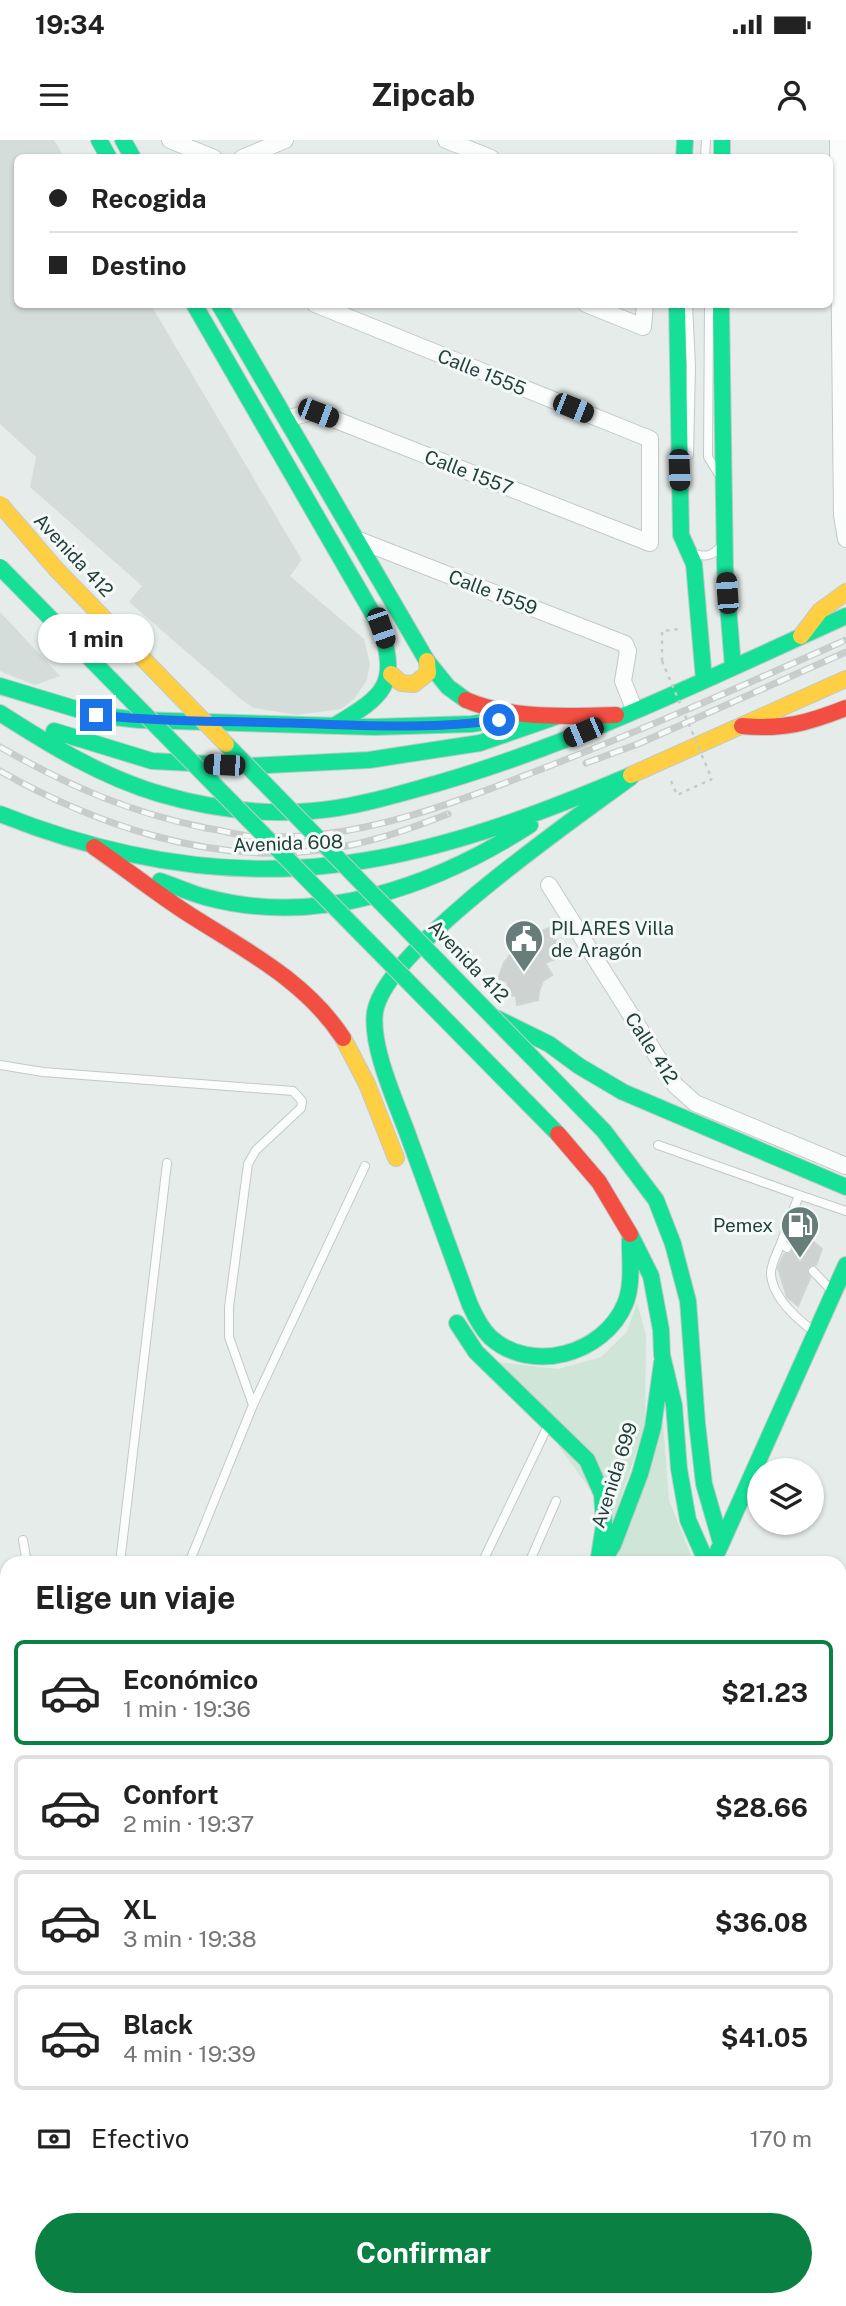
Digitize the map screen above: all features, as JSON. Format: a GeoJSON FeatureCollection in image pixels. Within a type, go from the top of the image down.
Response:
{"type":"FeatureCollection","features":[{"type":"Feature","properties":{"kind":"main road"},"geometry":{"type":"LineString","coordinates":[[196,308],[381,628],[390,651],[391,674],[382,691],[370,704],[337,724]]}},
{"type":"Feature","properties":{"kind":"main road"},"geometry":{"type":"LineString","coordinates":[[221,308],[427,661],[450,689],[484,706],[526,715],[630,713]]}},
{"type":"Feature","properties":{"kind":"main road"},"geometry":{"type":"LineString","coordinates":[[677,308],[681,535],[694,564],[704,680]]}},
{"type":"Feature","properties":{"kind":"main road"},"geometry":{"type":"LineString","coordinates":[[721,308],[725,568],[733,667]]}},
{"type":"Feature","properties":{"kind":"main road","name":"Avenida 412"},"geometry":{"type":"LineString","coordinates":[[0,504],[56,569],[604,1131],[656,1200],[673,1244],[688,1298],[702,1478],[709,1514],[728,1556]]}},
{"type":"Feature","properties":{"kind":"main road"},"geometry":{"type":"LineString","coordinates":[[694,564],[705,563],[725,568]]}},
{"type":"Feature","properties":{"kind":"main road"},"geometry":{"type":"LineString","coordinates":[[0,567],[555,1130],[599,1182],[651,1276],[661,1330],[662,1355],[674,1405],[679,1469],[688,1520],[704,1556]]}},
{"type":"Feature","properties":{"kind":"main road"},"geometry":{"type":"LineString","coordinates":[[801,636],[820,611],[846,592]]}},
{"type":"Feature","properties":{"kind":"main road","name":"Avenida 608"},"geometry":{"type":"LineString","coordinates":[[0,712],[53,746],[107,774],[160,794],[268,811],[310,811],[350,806],[444,782],[540,750],[630,713],[846,616]]}},
{"type":"Feature","properties":{"kind":"main road"},"geometry":{"type":"LineString","coordinates":[[391,674],[401,683],[414,684],[428,673],[427,661]]}},
{"type":"Feature","properties":{"kind":"main road"},"geometry":{"type":"LineString","coordinates":[[630,1234],[626,1303],[607,1335],[573,1353],[537,1357],[513,1352],[493,1340],[479,1325],[470,1305],[385,1071],[375,1010],[383,990],[417,949],[456,912],[631,777],[846,679]]}},
{"type":"Feature","properties":{"kind":"main road"},"geometry":{"type":"LineString","coordinates":[[0,686],[57,705],[96,715],[118,717],[376,727],[471,724],[526,715]]}},
{"type":"Feature","properties":{"kind":"main road"},"geometry":{"type":"LineString","coordinates":[[742,726],[769,729],[796,727],[846,708]]}},
{"type":"Feature","properties":{"kind":"main road"},"geometry":{"type":"LineString","coordinates":[[0,712],[152,761],[248,766],[369,760],[481,743],[558,716]]}},
{"type":"Feature","properties":{"kind":"main road","name":"Avenida 608"},"geometry":{"type":"LineString","coordinates":[[0,814],[20,827],[94,847],[186,863],[253,868],[317,866],[377,858],[467,834],[576,799],[631,777]]}},
{"type":"Feature","properties":{"kind":"main road"},"geometry":{"type":"LineString","coordinates":[[94,847],[174,888],[222,901],[298,907],[352,902],[407,888],[464,864],[511,838],[556,805]]}},
{"type":"Feature","properties":{"kind":"main road"},"geometry":{"type":"LineString","coordinates":[[94,847],[188,913],[272,965],[328,1017],[354,1055],[403,1178]]}},
{"type":"Feature","properties":{"kind":"main road"},"geometry":{"type":"LineString","coordinates":[[496,1018],[549,1044],[579,1066],[623,1092],[846,1187]]}},
{"type":"Feature","properties":{"kind":"main road"},"geometry":{"type":"LineString","coordinates":[[716,1556],[846,1265]]}},
{"type":"Feature","properties":{"kind":"main road"},"geometry":{"type":"LineString","coordinates":[[451,1307],[476,1352],[587,1460],[602,1494],[604,1525],[601,1556]]}},
{"type":"Feature","properties":{"kind":"main road","name":"Avenida 699"},"geometry":{"type":"LineString","coordinates":[[605,1556],[613,1545],[640,1474],[653,1427],[662,1355]]}},
{"type":"Feature","properties":{"kind":"street"},"geometry":{"type":"LineString","coordinates":[[170,140],[204,154]]}},
{"type":"Feature","properties":{"kind":"street"},"geometry":{"type":"LineString","coordinates":[[252,154],[285,140]]}},
{"type":"Feature","properties":{"kind":"street"},"geometry":{"type":"LineString","coordinates":[[446,140],[481,154]]}},
{"type":"Feature","properties":{"kind":"street"},"geometry":{"type":"LineString","coordinates":[[838,140],[842,515],[846,539]]}},
{"type":"Feature","properties":{"kind":"street","name":"Calle 1555"},"geometry":{"type":"LineString","coordinates":[[325,308],[650,439],[650,543]]}},
{"type":"Feature","properties":{"kind":"street"},"geometry":{"type":"LineString","coordinates":[[596,308],[643,327],[645,308]]}},
{"type":"Feature","properties":{"kind":"street","name":"Calle 1557"},"geometry":{"type":"LineString","coordinates":[[288,419],[307,413],[318,413],[650,543]]}},
{"type":"Feature","properties":{"kind":"street","name":"Calle 1559"},"geometry":{"type":"LineString","coordinates":[[356,539],[621,642],[627,647],[623,681],[630,713]]}},
{"type":"Feature","properties":{"kind":"street","name":"Calle 412"},"geometry":{"type":"LineString","coordinates":[[549,885],[675,1085],[684,1095],[695,1103],[846,1166]]}},
{"type":"Feature","properties":{"kind":"lane"},"geometry":{"type":"LineString","coordinates":[[679,470],[687,463],[690,453],[688,308]]}},
{"type":"Feature","properties":{"kind":"lane"},"geometry":{"type":"LineString","coordinates":[[709,308],[708,457],[723,481]]}},
{"type":"Feature","properties":{"kind":"lane"},"geometry":{"type":"LineString","coordinates":[[681,535],[694,554],[706,556],[716,552],[725,537]]}},
{"type":"Feature","properties":{"kind":"lane"},"geometry":{"type":"LineString","coordinates":[[0,1065],[43,1072],[293,1091],[298,1095],[302,1101],[301,1108],[256,1150],[248,1164],[229,1307],[229,1337],[253,1405]]}},
{"type":"Feature","properties":{"kind":"lane"},"geometry":{"type":"LineString","coordinates":[[658,1145],[846,1211]]}},
{"type":"Feature","properties":{"kind":"lane"},"geometry":{"type":"LineString","coordinates":[[121,1556],[167,1163]]}},
{"type":"Feature","properties":{"kind":"lane"},"geometry":{"type":"LineString","coordinates":[[191,1556],[253,1405],[365,1166]]}},
{"type":"Feature","properties":{"kind":"lane"},"geometry":{"type":"LineString","coordinates":[[799,1195],[784,1246],[771,1273],[774,1286],[788,1310],[815,1333]]}},
{"type":"Feature","properties":{"kind":"lane"},"geometry":{"type":"LineString","coordinates":[[813,1271],[834,1292]]}},
{"type":"Feature","properties":{"kind":"lane"},"geometry":{"type":"LineString","coordinates":[[485,1556],[549,1423]]}},
{"type":"Feature","properties":{"kind":"lane"},"geometry":{"type":"LineString","coordinates":[[532,1556],[556,1501]]}},
{"type":"Feature","properties":{"kind":"lane"},"geometry":{"type":"LineString","coordinates":[[23,1540],[26,1556]]}},
{"type":"Feature","properties":{"kind":"path"},"geometry":{"type":"LineString","coordinates":[[677,795],[712,779],[662,661],[662,631],[683,629]]}},
{"type":"Feature","properties":{"kind":"shaded area"},"geometry":{"type":"Polygon","coordinates":[[[0,140],[54,140],[62,154],[14,154],[14,308],[153,308],[302,560],[290,576],[364,639],[370,664],[367,680],[354,699],[341,709],[297,715],[254,708],[242,700],[129,602],[142,586],[30,487],[36,457],[0,424],[0,140]]]}},
{"type":"Feature","properties":{"kind":"shaded area"},"geometry":{"type":"Polygon","coordinates":[[[0,612],[60,676],[35,685],[0,671],[0,612]]]}},
{"type":"Feature","properties":{"kind":"green space"},"geometry":{"type":"Polygon","coordinates":[[[637,1303],[646,1335],[645,1426],[613,1521],[498,1362],[558,1369],[601,1357],[626,1333],[637,1303]]]}},
{"type":"Feature","properties":{"kind":"green space"},"geometry":{"type":"Polygon","coordinates":[[[662,1411],[669,1500],[691,1556],[614,1556],[662,1411]]]}},
{"type":"Feature","properties":{"kind":"building"},"geometry":{"type":"Polygon","coordinates":[[[549,928],[552,940],[560,941],[562,956],[545,963],[552,975],[543,981],[538,1000],[517,1005],[516,996],[507,995],[508,982],[498,979],[504,963],[515,948],[531,935],[549,928]]]}},
{"type":"Feature","properties":{"kind":"building","name":"Pemex"},"geometry":{"type":"Polygon","coordinates":[[[796,1227],[822,1249],[816,1265],[807,1269],[810,1278],[798,1306],[787,1297],[778,1268],[784,1254],[790,1254],[793,1250],[790,1242],[796,1227]]]}},
{"type":"Feature","properties":{"kind":"railway"},"geometry":{"type":"LineString","coordinates":[[0,747],[50,774],[100,796],[178,822],[247,836],[323,834],[396,820],[504,784],[655,723],[846,640]]}},
{"type":"Feature","properties":{"kind":"railway"},"geometry":{"type":"LineString","coordinates":[[586,763],[638,744],[846,652]]}},
{"type":"Feature","properties":{"kind":"railway"},"geometry":{"type":"LineString","coordinates":[[0,771],[74,808],[114,823],[196,846],[238,851],[279,853],[337,848],[386,836],[448,814]]}},
{"type":"Feature","properties":{"kind":"traffic: fast"},"geometry":{"type":"LineString","coordinates":[[99,140],[107,154]]}},
{"type":"Feature","properties":{"kind":"traffic: fast"},"geometry":{"type":"LineString","coordinates":[[123,140],[131,154]]}},
{"type":"Feature","properties":{"kind":"traffic: fast"},"geometry":{"type":"LineString","coordinates":[[684,154],[685,140]]}},
{"type":"Feature","properties":{"kind":"traffic: fast"},"geometry":{"type":"LineString","coordinates":[[722,140],[722,154]]}},
{"type":"Feature","properties":{"kind":"traffic: fast"},"geometry":{"type":"LineString","coordinates":[[196,308],[381,628],[388,663],[383,686],[367,705],[337,724]]}},
{"type":"Feature","properties":{"kind":"traffic: fast"},"geometry":{"type":"LineString","coordinates":[[221,308],[427,661],[448,687],[466,700]]}},
{"type":"Feature","properties":{"kind":"traffic: fast"},"geometry":{"type":"LineString","coordinates":[[677,308],[681,535],[694,564],[704,680]]}},
{"type":"Feature","properties":{"kind":"traffic: fast"},"geometry":{"type":"LineString","coordinates":[[721,308],[725,568],[733,667]]}},
{"type":"Feature","properties":{"kind":"traffic: fast"},"geometry":{"type":"LineString","coordinates":[[0,567],[558,1134]]}},
{"type":"Feature","properties":{"kind":"traffic: fast"},"geometry":{"type":"LineString","coordinates":[[0,713],[97,769],[160,794],[216,807],[255,811],[327,809],[435,784],[541,749],[644,708],[846,616]]}},
{"type":"Feature","properties":{"kind":"traffic: fast"},"geometry":{"type":"LineString","coordinates":[[0,686],[96,715],[139,720],[375,727],[472,724],[501,719]]}},
{"type":"Feature","properties":{"kind":"traffic: fast"},"geometry":{"type":"LineString","coordinates":[[54,731],[152,761],[248,766],[369,760],[480,743],[558,716]]}},
{"type":"Feature","properties":{"kind":"traffic: fast"},"geometry":{"type":"LineString","coordinates":[[226,744],[604,1131],[656,1200],[673,1244]]}},
{"type":"Feature","properties":{"kind":"traffic: fast"},"geometry":{"type":"LineString","coordinates":[[0,814],[80,842],[163,860],[205,866],[290,868],[371,860],[447,842],[522,818],[631,775]]}},
{"type":"Feature","properties":{"kind":"traffic: fast"},"geometry":{"type":"LineString","coordinates":[[630,1234],[628,1296],[615,1321],[601,1336],[565,1353],[546,1356],[526,1355],[507,1349],[490,1337],[470,1305],[385,1074],[374,1026],[375,1012],[387,985],[411,954],[486,886],[631,777]]}},
{"type":"Feature","properties":{"kind":"traffic: fast"},"geometry":{"type":"LineString","coordinates":[[160,881],[205,897],[248,905],[291,907],[333,904],[375,896],[415,883],[493,847],[530,825]]}},
{"type":"Feature","properties":{"kind":"traffic: fast"},"geometry":{"type":"LineString","coordinates":[[496,1018],[549,1044],[579,1066],[623,1092],[846,1187]]}},
{"type":"Feature","properties":{"kind":"traffic: fast"},"geometry":{"type":"LineString","coordinates":[[630,1234],[651,1276],[661,1330],[662,1355],[674,1405],[679,1469],[688,1520],[704,1556]]}},
{"type":"Feature","properties":{"kind":"traffic: fast"},"geometry":{"type":"LineString","coordinates":[[673,1244],[688,1301],[704,1484],[721,1543]]}},
{"type":"Feature","properties":{"kind":"traffic: fast"},"geometry":{"type":"LineString","coordinates":[[717,1553],[846,1265]]}},
{"type":"Feature","properties":{"kind":"traffic: fast"},"geometry":{"type":"LineString","coordinates":[[457,1323],[476,1352],[587,1460],[602,1494],[604,1525],[599,1556]]}},
{"type":"Feature","properties":{"kind":"traffic: fast"},"geometry":{"type":"LineString","coordinates":[[606,1556],[613,1545],[640,1474],[653,1427],[662,1362]]}},
{"type":"Feature","properties":{"kind":"traffic: slow"},"geometry":{"type":"LineString","coordinates":[[0,504],[56,569],[226,744]]}},
{"type":"Feature","properties":{"kind":"traffic: slow"},"geometry":{"type":"LineString","coordinates":[[801,636],[820,611],[846,592]]}},
{"type":"Feature","properties":{"kind":"traffic: slow"},"geometry":{"type":"LineString","coordinates":[[391,674],[401,683],[414,684],[428,673],[427,661]]}},
{"type":"Feature","properties":{"kind":"traffic: slow"},"geometry":{"type":"LineString","coordinates":[[631,775],[846,679]]}},
{"type":"Feature","properties":{"kind":"traffic: slow"},"geometry":{"type":"LineString","coordinates":[[343,1038],[367,1084],[396,1158]]}},
{"type":"Feature","properties":{"kind":"traffic: jam"},"geometry":{"type":"LineString","coordinates":[[466,700],[521,714],[616,715]]}},
{"type":"Feature","properties":{"kind":"traffic: jam"},"geometry":{"type":"LineString","coordinates":[[742,726],[795,724],[846,708]]}},
{"type":"Feature","properties":{"kind":"traffic: jam"},"geometry":{"type":"LineString","coordinates":[[94,847],[178,907],[253,954],[293,983],[328,1018],[343,1038]]}},
{"type":"Feature","properties":{"kind":"traffic: jam"},"geometry":{"type":"LineString","coordinates":[[558,1134],[599,1182],[630,1234]]}},
{"type":"Feature","properties":{"kind":"place","name":"PILARES Villa de Aragón"},"geometry":{"type":"Point","coordinates":[524,973]}},
{"type":"Feature","properties":{"kind":"place","name":"Pemex"},"geometry":{"type":"Point","coordinates":[800,1259]}},
{"type":"Feature","properties":{"kind":"route"},"geometry":{"type":"LineString","coordinates":[[96,715],[139,720],[376,727],[471,724],[499,720]]}}]}
